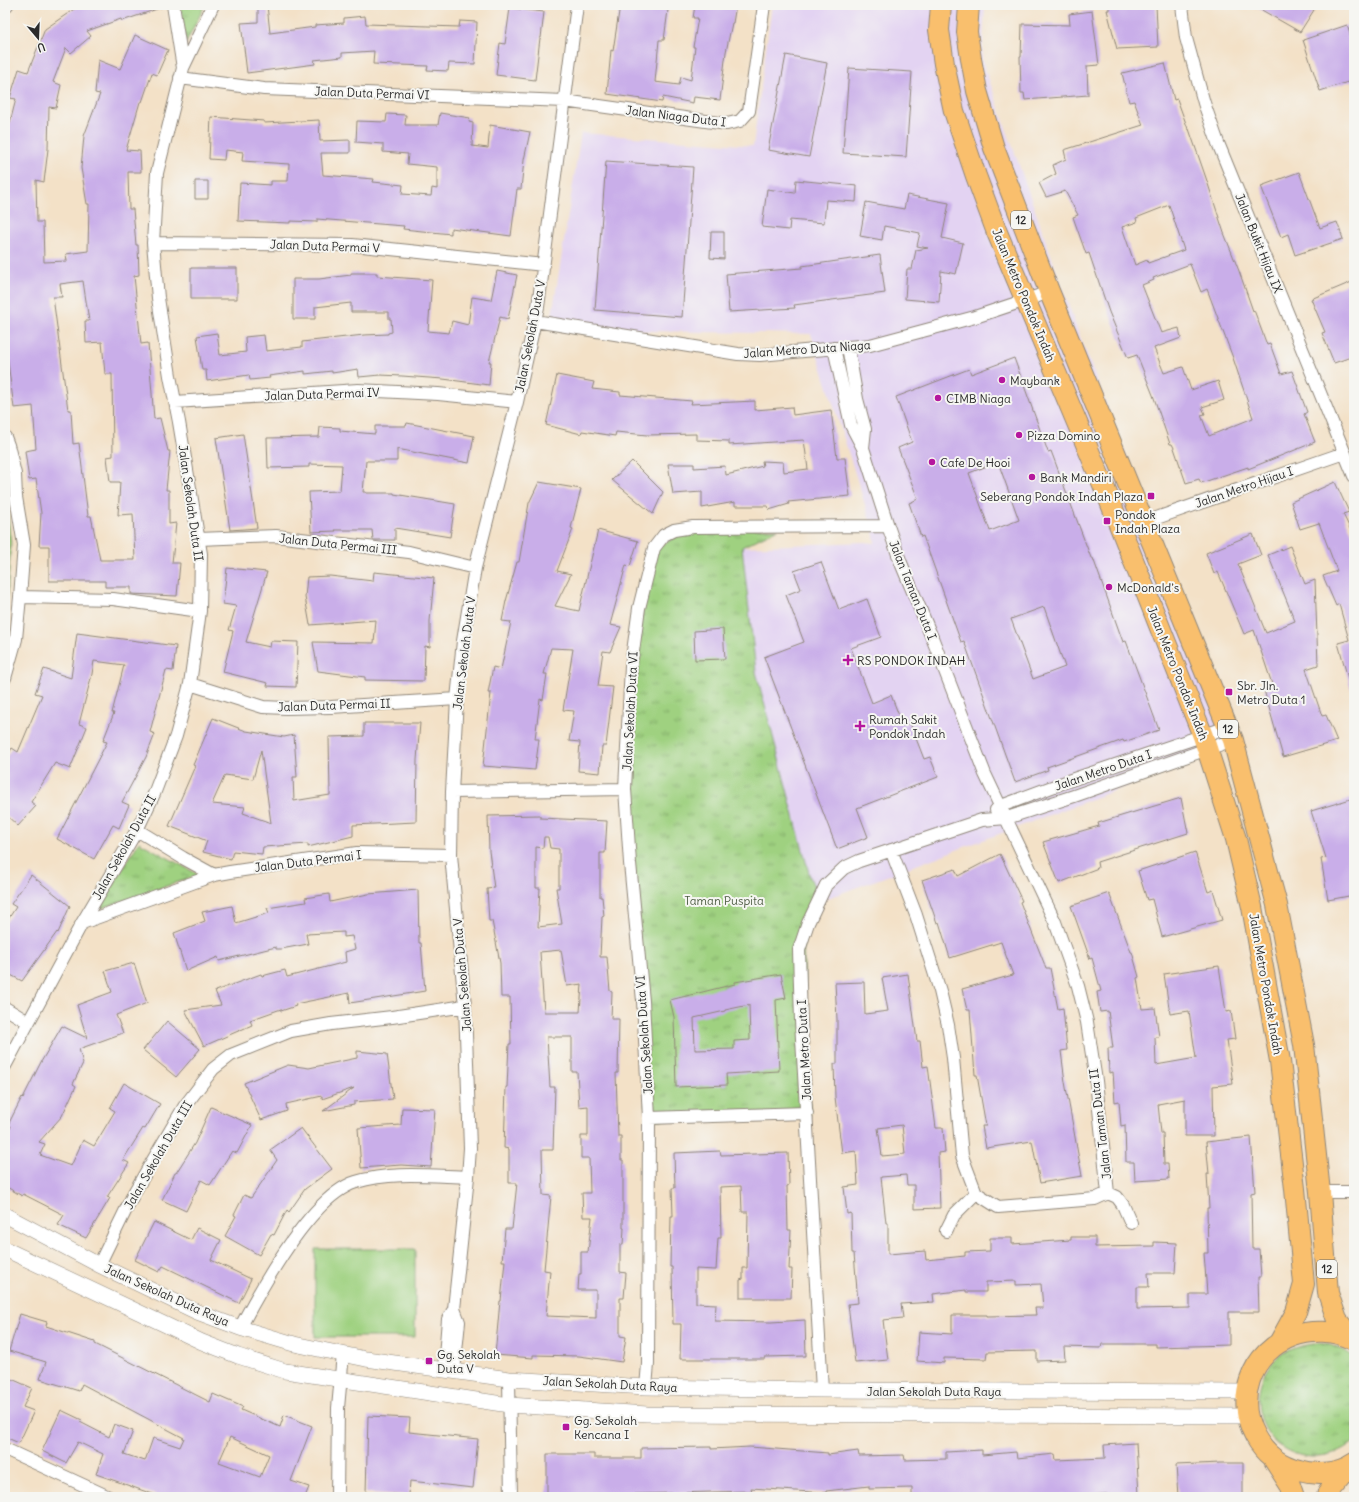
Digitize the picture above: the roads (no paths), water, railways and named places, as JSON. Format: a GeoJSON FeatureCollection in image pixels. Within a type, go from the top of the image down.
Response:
{"type":"FeatureCollection","features":[{"type":"Feature","properties":{"kind":"highway","name":"Jalan Metro Pondok Indah"},"geometry":{"type":"LineString","coordinates":[[941,5],[939,30],[944,64],[954,111],[976,176],[994,223],[1107,494],[1205,742],[1236,838],[1252,907],[1264,969],[1284,1090],[1304,1284],[1296,1312],[1280,1341]]}},
{"type":"Feature","properties":{"kind":"highway","name":"Jalan Metro Pondok Indah"},"geometry":{"type":"LineString","coordinates":[[969,5],[967,32],[969,46],[977,91],[994,148],[1049,291],[1145,522],[1230,734],[1268,870],[1304,1045],[1320,1192],[1328,1292],[1338,1320],[1354,1340]]}},
{"type":"Feature","properties":{"kind":"highway","name":"12"},"geometry":{"type":"LineString","coordinates":[[1352,1464],[1331,1472],[1311,1473],[1291,1468],[1273,1458],[1264,1450],[1256,1439],[1251,1428],[1247,1416],[1247,1392],[1254,1368],[1270,1349],[1280,1341],[1297,1334],[1312,1331],[1326,1331],[1341,1334],[1354,1340]]}},
{"type":"Feature","properties":{"kind":"highway","name":"12"},"geometry":{"type":"LineString","coordinates":[[1273,1458],[1290,1485],[1294,1497]]}},
{"type":"Feature","properties":{"kind":"highway","name":"12"},"geometry":{"type":"LineString","coordinates":[[1327,1497],[1328,1492],[1352,1464]]}},
{"type":"Feature","properties":{"kind":"street","name":"Jalan Sekolah Duta II"},"geometry":{"type":"LineString","coordinates":[[172,5],[182,73]]}},
{"type":"Feature","properties":{"kind":"street","name":"Jalan Sekolah Duta II"},"geometry":{"type":"LineString","coordinates":[[5,1066],[82,923],[137,830],[154,794],[176,736],[190,684],[200,611],[201,554],[158,298],[153,243],[157,173],[182,73],[213,5]]}},
{"type":"Feature","properties":{"kind":"street","name":"Jalan Sekolah Duta V"},"geometry":{"type":"LineString","coordinates":[[449,1370],[448,1319],[454,1309],[468,1177],[469,1140],[465,1006],[451,855],[452,792],[463,641],[476,568],[517,402],[535,321],[544,265],[577,5]]}},
{"type":"Feature","properties":{"kind":"street","name":"Jalan Niaga Duta I"},"geometry":{"type":"LineString","coordinates":[[564,101],[727,124],[740,121],[748,111],[764,5]]}},
{"type":"Feature","properties":{"kind":"street","name":"Jalan Bukit Hijau IX"},"geometry":{"type":"LineString","coordinates":[[1182,5],[1186,38],[1204,103],[1218,143],[1354,476]]}},
{"type":"Feature","properties":{"kind":"street","name":"Jalan Duta Permai VI"},"geometry":{"type":"LineString","coordinates":[[182,73],[264,89],[564,101]]}},
{"type":"Feature","properties":{"kind":"street","name":"Jalan Duta Permai V"},"geometry":{"type":"LineString","coordinates":[[153,243],[352,245],[544,265]]}},
{"type":"Feature","properties":{"kind":"street","name":"Jalan Metro Duta Niaga"},"geometry":{"type":"LineString","coordinates":[[535,321],[738,354],[760,355],[870,345],[975,317],[1049,291]]}},
{"type":"Feature","properties":{"kind":"street","name":"Jalan Taman Duta I"},"geometry":{"type":"LineString","coordinates":[[848,347],[865,429],[863,448]]}},
{"type":"Feature","properties":{"kind":"street","name":"Jalan Taman Duta I"},"geometry":{"type":"LineString","coordinates":[[834,348],[850,425],[863,448],[888,526],[985,774],[1007,818]]}},
{"type":"Feature","properties":{"kind":"street","name":"Jalan Duta Permai IV"},"geometry":{"type":"LineString","coordinates":[[175,402],[358,390],[438,394],[517,402]]}},
{"type":"Feature","properties":{"kind":"street"},"geometry":{"type":"LineString","coordinates":[[5,437],[15,474],[16,497],[24,545],[16,639],[5,678]]}},
{"type":"Feature","properties":{"kind":"street","name":"Jalan Metro Hijau I"},"geometry":{"type":"LineString","coordinates":[[1145,522],[1344,453]]}},
{"type":"Feature","properties":{"kind":"street","name":"Jalan Sekolah Duta VI"},"geometry":{"type":"LineString","coordinates":[[646,1387],[648,1364],[649,1118],[643,1001],[630,863],[625,789],[629,737],[631,666],[639,608],[654,548],[664,535],[674,530],[693,527],[888,526]]}},
{"type":"Feature","properties":{"kind":"street","name":"Jalan Duta Permai III"},"geometry":{"type":"LineString","coordinates":[[199,539],[276,536],[409,552],[476,568]]}},
{"type":"Feature","properties":{"kind":"street"},"geometry":{"type":"LineString","coordinates":[[20,597],[113,599],[200,611]]}},
{"type":"Feature","properties":{"kind":"street","name":"Jalan Duta Permai II"},"geometry":{"type":"LineString","coordinates":[[190,684],[263,707],[338,707],[458,699]]}},
{"type":"Feature","properties":{"kind":"street","name":"Jalan Metro Duta I"},"geometry":{"type":"LineString","coordinates":[[982,820],[1001,806],[1068,781],[1128,761],[1205,742],[1230,734]]}},
{"type":"Feature","properties":{"kind":"street","name":"Jalan Metro Duta I"},"geometry":{"type":"LineString","coordinates":[[822,1390],[801,1021],[800,950],[801,942],[808,923],[826,885],[844,868],[859,861],[982,820],[1007,818],[1074,796],[1132,776],[1205,742]]}},
{"type":"Feature","properties":{"kind":"street"},"geometry":{"type":"LineString","coordinates":[[1128,761],[1132,776]]}},
{"type":"Feature","properties":{"kind":"street"},"geometry":{"type":"LineString","coordinates":[[1068,781],[1074,796]]}},
{"type":"Feature","properties":{"kind":"street"},"geometry":{"type":"LineString","coordinates":[[452,792],[625,789]]}},
{"type":"Feature","properties":{"kind":"street","name":"Jalan Taman Duta II"},"geometry":{"type":"LineString","coordinates":[[976,1193],[998,1207],[1095,1199],[1108,1193],[1096,1081],[1087,1022],[1078,986],[1055,922],[1007,818]]}},
{"type":"Feature","properties":{"kind":"street"},"geometry":{"type":"LineString","coordinates":[[137,830],[214,875]]}},
{"type":"Feature","properties":{"kind":"street"},"geometry":{"type":"LineString","coordinates":[[891,850],[916,915],[940,991],[948,1025],[953,1058],[962,1156],[976,1193],[954,1215],[946,1231]]}},
{"type":"Feature","properties":{"kind":"street","name":"Jalan Duta Permai I"},"geometry":{"type":"LineString","coordinates":[[82,923],[214,875],[357,853],[451,855]]}},
{"type":"Feature","properties":{"kind":"street","name":"Jalan Sekolah Duta III"},"geometry":{"type":"LineString","coordinates":[[99,1265],[136,1191],[184,1107],[213,1069],[231,1056],[291,1031],[331,1024],[392,1018],[465,1006]]}},
{"type":"Feature","properties":{"kind":"street"},"geometry":{"type":"LineString","coordinates":[[5,1008],[28,1022]]}},
{"type":"Feature","properties":{"kind":"street"},"geometry":{"type":"LineString","coordinates":[[649,1118],[807,1113]]}},
{"type":"Feature","properties":{"kind":"street"},"geometry":{"type":"LineString","coordinates":[[240,1328],[271,1270],[317,1211],[335,1194],[355,1183],[381,1176],[422,1175],[468,1177]]}},
{"type":"Feature","properties":{"kind":"street"},"geometry":{"type":"LineString","coordinates":[[1320,1192],[1354,1192]]}},
{"type":"Feature","properties":{"kind":"street"},"geometry":{"type":"LineString","coordinates":[[1108,1193],[1117,1197],[1131,1223]]}},
{"type":"Feature","properties":{"kind":"street","name":"Jalan Sekolah Duta Raya"},"geometry":{"type":"LineString","coordinates":[[5,1215],[99,1265],[197,1312],[240,1328],[294,1344],[343,1354],[509,1379],[646,1387],[822,1390],[1247,1392]]}},
{"type":"Feature","properties":{"kind":"street","name":"Jalan Sekolah Duta Raya"},"geometry":{"type":"LineString","coordinates":[[5,1249],[202,1342],[286,1371],[509,1405],[647,1414],[1247,1416]]}},
{"type":"Feature","properties":{"kind":"street"},"geometry":{"type":"LineString","coordinates":[[337,1497],[338,1408],[343,1354]]}},
{"type":"Feature","properties":{"kind":"street"},"geometry":{"type":"LineString","coordinates":[[509,1379],[511,1497]]}},
{"type":"Feature","properties":{"kind":"street"},"geometry":{"type":"LineString","coordinates":[[1207,1415],[1211,1404],[1209,1393]]}},
{"type":"Feature","properties":{"kind":"street"},"geometry":{"type":"LineString","coordinates":[[5,1449],[109,1497]]}},
{"type":"Feature","properties":{"kind":"place","name":"Maybank"},"geometry":{"type":"Point","coordinates":[1002,380]}},
{"type":"Feature","properties":{"kind":"place","name":"CIMB Niaga"},"geometry":{"type":"Point","coordinates":[938,398]}},
{"type":"Feature","properties":{"kind":"place","name":"Pizza Domino"},"geometry":{"type":"Point","coordinates":[1019,435]}},
{"type":"Feature","properties":{"kind":"place","name":"Cafe De Hooi"},"geometry":{"type":"Point","coordinates":[932,462]}},
{"type":"Feature","properties":{"kind":"place","name":"Bank Mandiri"},"geometry":{"type":"Point","coordinates":[1032,477]}},
{"type":"Feature","properties":{"kind":"place","name":"Seberang Pondok Indah Plaza"},"geometry":{"type":"Point","coordinates":[1151,496]}},
{"type":"Feature","properties":{"kind":"place","name":"Pondok Indah Plaza"},"geometry":{"type":"Point","coordinates":[1107,521]}},
{"type":"Feature","properties":{"kind":"place","name":"McDonald's"},"geometry":{"type":"Point","coordinates":[1109,587]}},
{"type":"Feature","properties":{"kind":"place","name":"RS PONDOK INDAH"},"geometry":{"type":"Point","coordinates":[848,660]}},
{"type":"Feature","properties":{"kind":"place","name":"Sbr. Jln. Metro Duta 1"},"geometry":{"type":"Point","coordinates":[1229,692]}},
{"type":"Feature","properties":{"kind":"place","name":"Rumah Sakit Pondok Indah"},"geometry":{"type":"Point","coordinates":[860,726]}},
{"type":"Feature","properties":{"kind":"place","name":"Gg. Sekolah Duta V"},"geometry":{"type":"Point","coordinates":[429,1361]}},
{"type":"Feature","properties":{"kind":"place","name":"Gg. Sekolah Kencana I"},"geometry":{"type":"Point","coordinates":[566,1427]}},
{"type":"Feature","properties":{"kind":"park label","name":"Taman Puspita"},"geometry":{"type":"Point","coordinates":[724,900]}}]}
